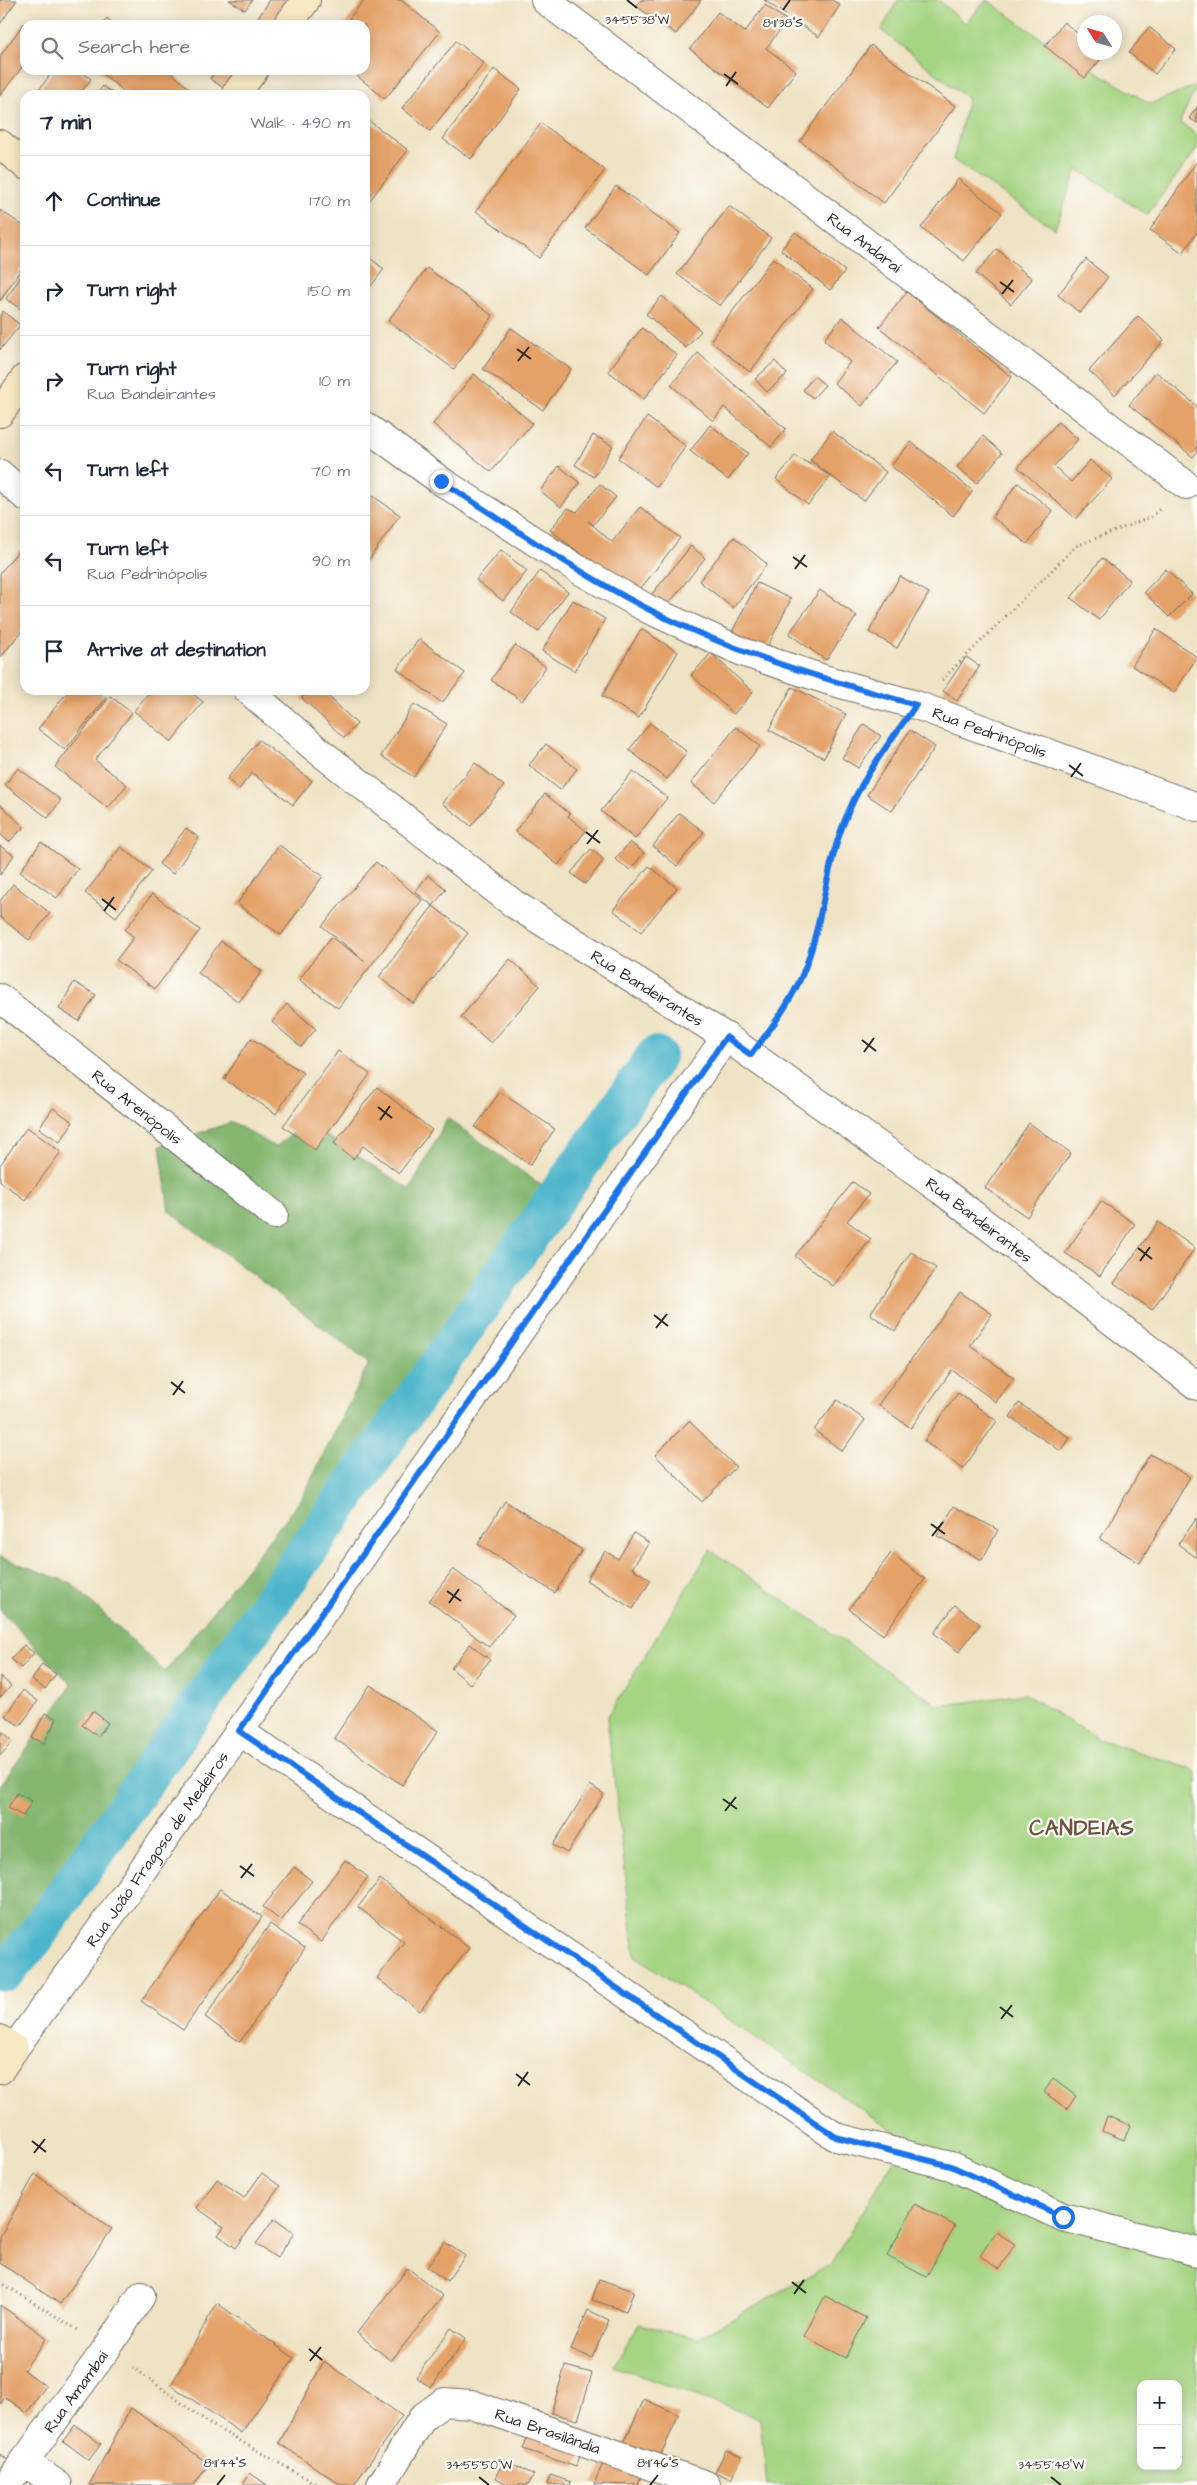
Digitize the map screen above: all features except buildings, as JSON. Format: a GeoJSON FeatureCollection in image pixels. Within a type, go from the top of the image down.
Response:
{"type":"FeatureCollection","features":[{"type":"Feature","properties":{"kind":"street"},"geometry":{"type":"LineString","coordinates":[[292,20],[306,0]]}},
{"type":"Feature","properties":{"kind":"street","name":"Rua Andaraí"},"geometry":{"type":"LineString","coordinates":[[545,0],[1186,485]]}},
{"type":"Feature","properties":{"kind":"street"},"geometry":{"type":"LineString","coordinates":[[239,90],[250,75]]}},
{"type":"Feature","properties":{"kind":"street"},"geometry":{"type":"LineString","coordinates":[[0,144],[20,161]]}},
{"type":"Feature","properties":{"kind":"street"},"geometry":{"type":"LineString","coordinates":[[0,413],[20,385]]}},
{"type":"Feature","properties":{"kind":"street","name":"Rua Pedrinópolis"},"geometry":{"type":"LineString","coordinates":[[370,430],[449,486],[576,568],[648,609],[745,653],[827,680],[916,705],[1197,807]]}},
{"type":"Feature","properties":{"kind":"street"},"geometry":{"type":"LineString","coordinates":[[0,474],[20,492]]}},
{"type":"Feature","properties":{"kind":"street","name":"Rua Bandeirantes"},"geometry":{"type":"LineString","coordinates":[[254,695],[315,748],[514,904],[726,1037],[941,1190],[1197,1386]]}},
{"type":"Feature","properties":{"kind":"street","name":"Rua Arenópolis"},"geometry":{"type":"LineString","coordinates":[[0,998],[274,1215]]}},
{"type":"Feature","properties":{"kind":"street","name":"Rua João Fragoso de Medeiros"},"geometry":{"type":"LineString","coordinates":[[5,2053],[239,1731],[726,1037]]}},
{"type":"Feature","properties":{"kind":"street"},"geometry":{"type":"LineString","coordinates":[[239,1731],[836,2137],[951,2166],[1063,2217],[1197,2252]]}},
{"type":"Feature","properties":{"kind":"street","name":"Rua Amambai"},"geometry":{"type":"LineString","coordinates":[[7,2485],[107,2348],[141,2296]]}},
{"type":"Feature","properties":{"kind":"street","name":"Rua Brasilândia"},"geometry":{"type":"LineString","coordinates":[[381,2485],[423,2417],[444,2402],[471,2404],[706,2485]]}},
{"type":"Feature","properties":{"kind":"street"},"geometry":{"type":"LineString","coordinates":[[23,2462],[58,2485]]}},
{"type":"Feature","properties":{"kind":"path"},"geometry":{"type":"LineString","coordinates":[[751,1055],[785,1009],[805,968],[819,919],[832,855],[843,823],[862,784],[916,705],[1076,546],[1151,517],[1186,485]]}},
{"type":"Feature","properties":{"kind":"path"},"geometry":{"type":"LineString","coordinates":[[0,2282],[107,2348],[210,2424],[318,2485]]}},
{"type":"Feature","properties":{"kind":"green space"},"geometry":{"type":"Polygon","coordinates":[[[898,0],[938,0],[965,23],[987,0],[1035,34],[1150,104],[1197,85],[1180,122],[1197,135],[1197,149],[1147,215],[1077,169],[1055,229],[953,160],[968,99],[881,30],[898,0]]]}},
{"type":"Feature","properties":{"kind":"green space"},"geometry":{"type":"Polygon","coordinates":[[[447,1118],[559,1198],[13,1972],[0,1969],[0,1786],[72,1685],[0,1610],[0,1557],[71,1583],[165,1672],[302,1498],[369,1363],[169,1211],[160,1146],[232,1122],[275,1147],[307,1123],[410,1190],[447,1118]]]}},
{"type":"Feature","properties":{"kind":"green space"},"geometry":{"type":"Polygon","coordinates":[[[710,1550],[939,1706],[1025,1694],[1098,1739],[1192,1769],[1197,1774],[1197,2485],[767,2485],[760,2419],[613,2366],[639,2324],[697,2338],[832,2263],[894,2159],[928,2154],[635,1956],[607,1718],[710,1550]]]}},
{"type":"Feature","properties":{"kind":"waterway"},"geometry":{"type":"LineString","coordinates":[[0,1971],[5,1972],[32,1941],[656,1056]]}},
{"type":"Feature","properties":{"kind":"district","name":"CANDEIAS"},"geometry":{"type":"Point","coordinates":[1082,1828]}},
{"type":"Feature","properties":{"kind":"route"},"geometry":{"type":"LineString","coordinates":[[441,481],[576,568],[648,609],[745,653],[827,680],[916,705],[862,784],[843,823],[832,855],[819,919],[805,968],[785,1009],[751,1055],[726,1037],[239,1731],[836,2137],[951,2166],[1063,2217]]}}]}
